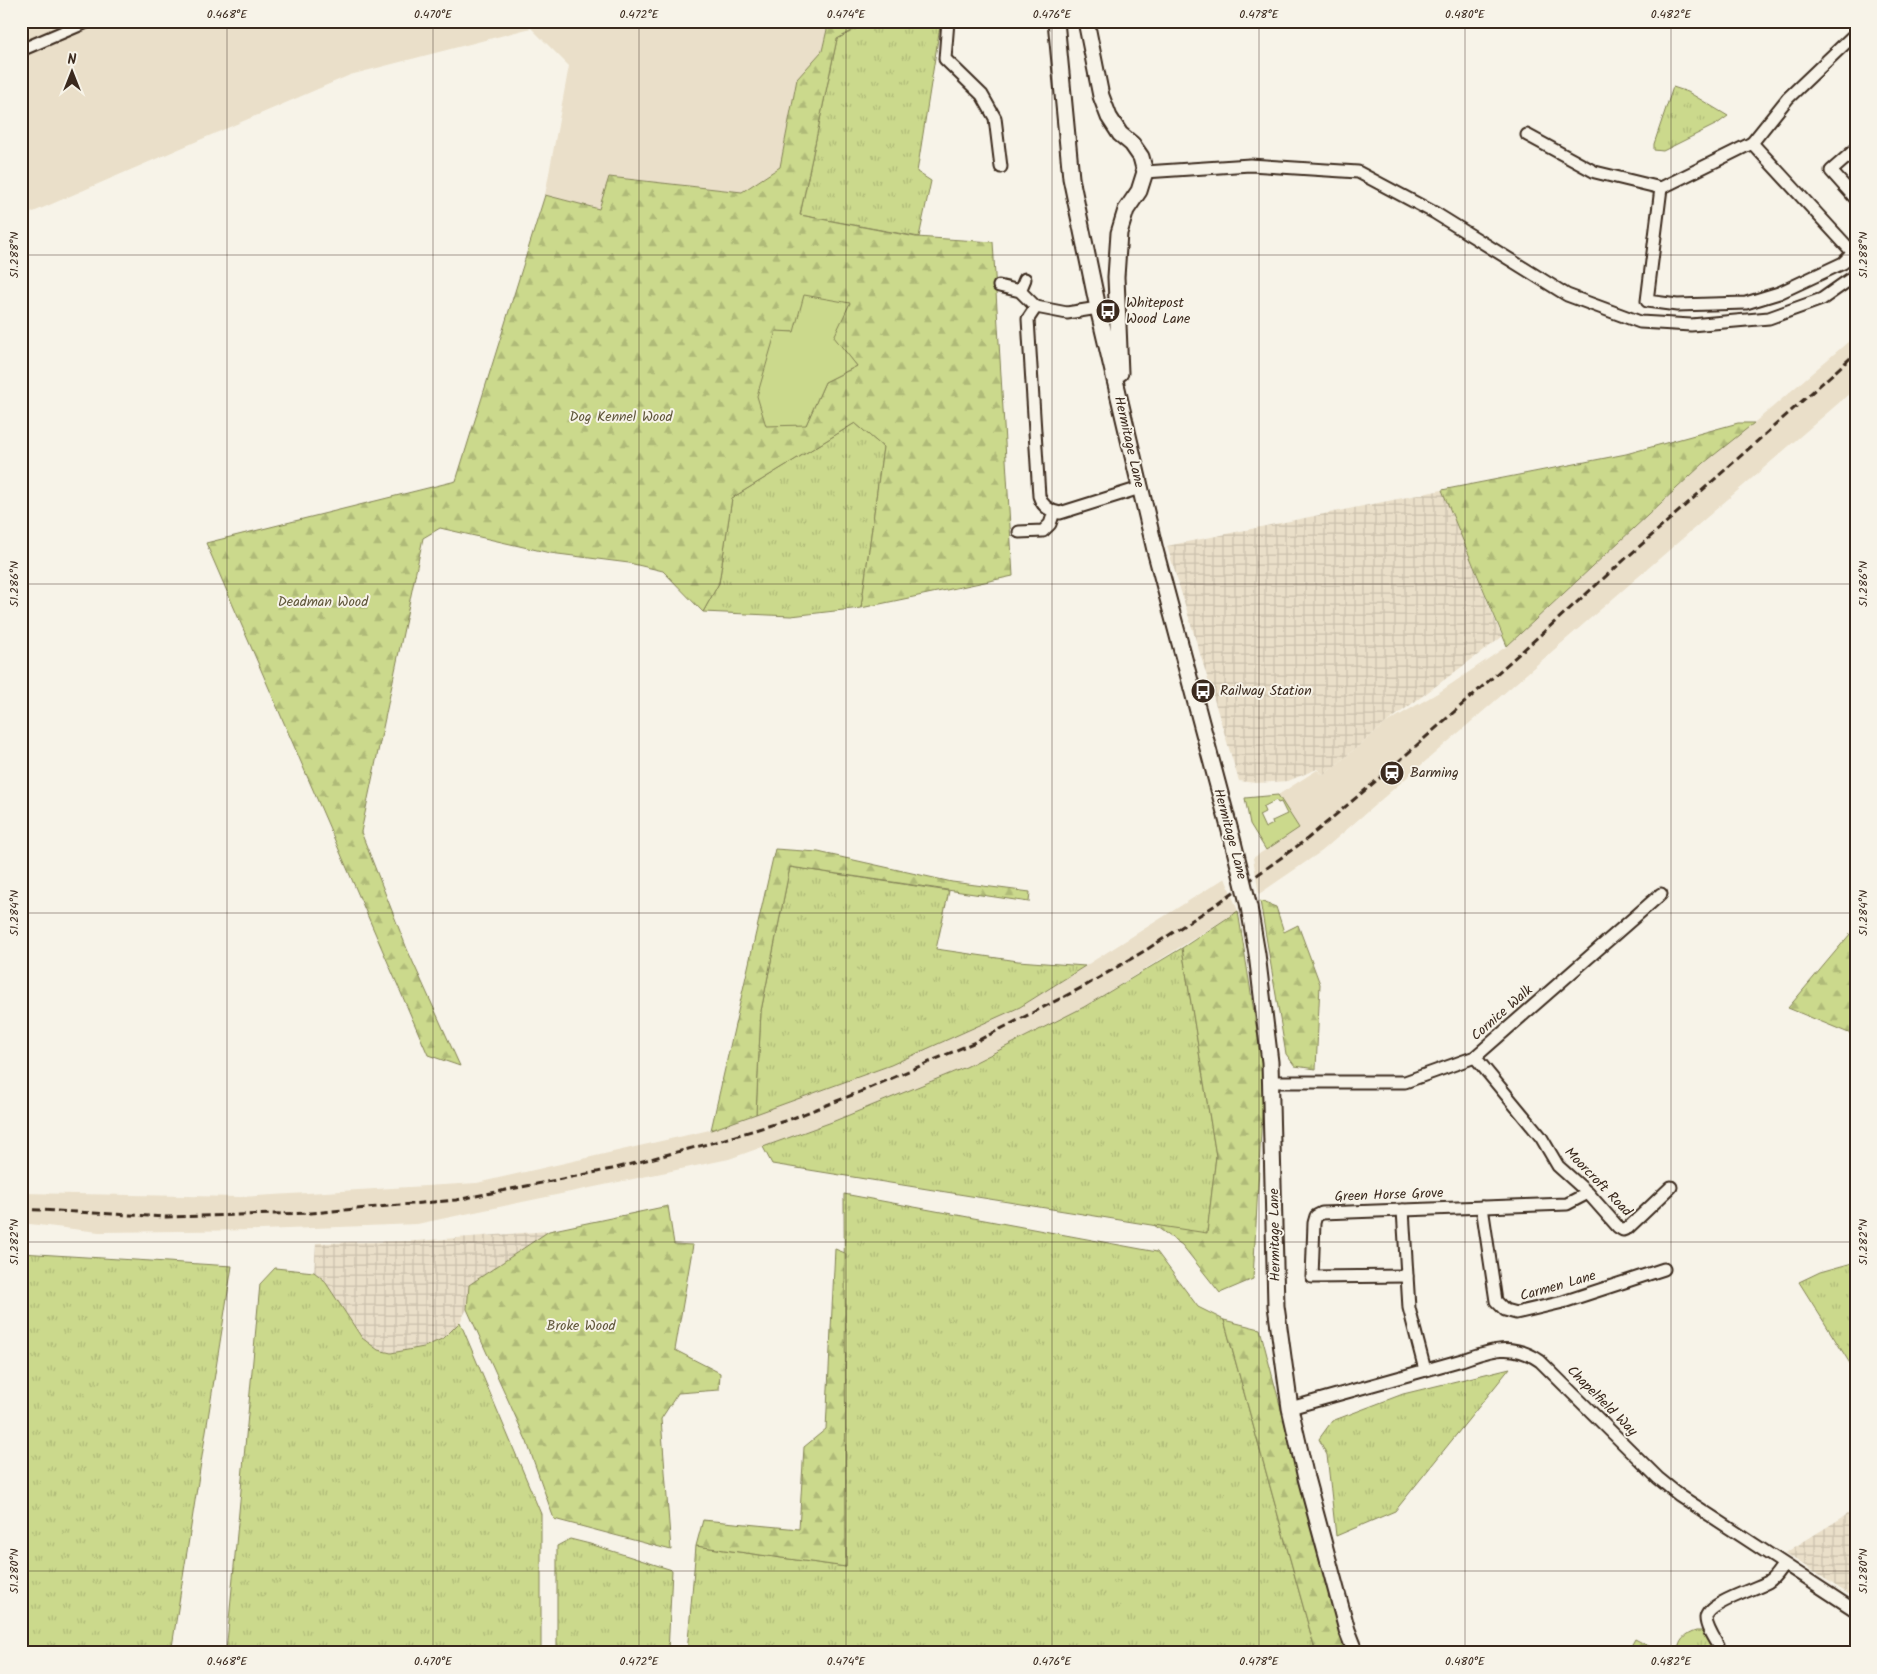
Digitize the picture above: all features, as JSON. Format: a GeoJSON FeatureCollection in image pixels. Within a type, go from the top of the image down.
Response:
{"type":"FeatureCollection","features":[{"type":"Feature","properties":{"kind":"main road","name":"Hermitage Lane"},"geometry":{"type":"LineString","coordinates":[[1056,21],[1071,178],[1098,308],[1140,488],[1233,842],[1258,954],[1270,1062],[1276,1306],[1290,1408],[1347,1630],[1356,1653]]}},
{"type":"Feature","properties":{"kind":"main road"},"geometry":{"type":"LineString","coordinates":[[1086,21],[1100,96],[1109,117],[1120,134],[1132,144],[1141,157],[1145,172],[1139,191],[1126,210],[1119,233],[1116,277],[1122,409]]}},
{"type":"Feature","properties":{"kind":"street"},"geometry":{"type":"LineString","coordinates":[[21,50],[88,21]]}},
{"type":"Feature","properties":{"kind":"street"},"geometry":{"type":"LineString","coordinates":[[948,21],[945,59],[982,95],[995,118],[1001,168]]}},
{"type":"Feature","properties":{"kind":"street"},"geometry":{"type":"LineString","coordinates":[[1527,135],[1594,172],[1661,188],[1752,143],[1788,98],[1856,33]]}},
{"type":"Feature","properties":{"kind":"street"},"geometry":{"type":"LineString","coordinates":[[1661,188],[1647,301],[1677,305],[1746,303],[1779,293],[1843,263],[1855,254],[1752,143]]}},
{"type":"Feature","properties":{"kind":"street"},"geometry":{"type":"LineString","coordinates":[[1856,149],[1831,171],[1856,199]]}},
{"type":"Feature","properties":{"kind":"street"},"geometry":{"type":"LineString","coordinates":[[1145,172],[1250,165],[1358,172],[1435,213],[1567,295],[1640,322],[1691,325],[1769,318],[1822,299],[1856,275]]}},
{"type":"Feature","properties":{"kind":"street"},"geometry":{"type":"LineString","coordinates":[[1020,291],[1025,279]]}},
{"type":"Feature","properties":{"kind":"street"},"geometry":{"type":"LineString","coordinates":[[999,286],[1020,291],[1036,307],[1067,313],[1098,308]]}},
{"type":"Feature","properties":{"kind":"street"},"geometry":{"type":"LineString","coordinates":[[1036,307],[1029,315],[1027,322],[1039,496],[1043,505],[1054,512],[1060,513],[1140,488]]}},
{"type":"Feature","properties":{"kind":"street"},"geometry":{"type":"LineString","coordinates":[[1019,532],[1043,531],[1050,524],[1054,512]]}},
{"type":"Feature","properties":{"kind":"street","name":"Cornice Walk"},"geometry":{"type":"LineString","coordinates":[[1271,1082],[1405,1082],[1475,1056],[1661,894]]}},
{"type":"Feature","properties":{"kind":"street","name":"Moorcroft Road"},"geometry":{"type":"LineString","coordinates":[[1475,1056],[1541,1138],[1558,1166],[1588,1193],[1618,1227],[1623,1230],[1628,1228],[1670,1188]]}},
{"type":"Feature","properties":{"kind":"street","name":"Green Horse Grove"},"geometry":{"type":"LineString","coordinates":[[1408,1276],[1312,1278],[1314,1223],[1316,1216],[1322,1213],[1567,1204],[1588,1193]]}},
{"type":"Feature","properties":{"kind":"street","name":"Carmen Lane"},"geometry":{"type":"LineString","coordinates":[[1482,1207],[1496,1300],[1505,1310],[1516,1313],[1563,1302],[1664,1269]]}},
{"type":"Feature","properties":{"kind":"street"},"geometry":{"type":"LineString","coordinates":[[1403,1210],[1410,1308],[1425,1370]]}},
{"type":"Feature","properties":{"kind":"street","name":"Chapelfield Way"},"geometry":{"type":"LineString","coordinates":[[1290,1408],[1490,1350],[1513,1349],[1533,1356],[1668,1487],[1856,1611]]}},
{"type":"Feature","properties":{"kind":"street"},"geometry":{"type":"LineString","coordinates":[[1722,1653],[1706,1619],[1708,1613],[1716,1606],[1771,1581],[1784,1565]]}},
{"type":"Feature","properties":{"kind":"shaded area"},"geometry":{"type":"Polygon","coordinates":[[[21,21],[829,21],[822,51],[797,80],[780,167],[742,192],[610,177],[599,209],[545,195],[569,66],[531,28],[350,75],[31,213],[26,226],[21,226],[21,21]]]}},
{"type":"Feature","properties":{"kind":"shaded area"},"geometry":{"type":"Polygon","coordinates":[[[1856,335],[1856,388],[1322,851],[1259,894],[1253,858],[1299,828],[1278,795],[1317,770],[1324,775],[1386,723],[1441,691],[1507,646],[1704,463],[1761,417],[1856,335]]]}},
{"type":"Feature","properties":{"kind":"shaded area"},"geometry":{"type":"Polygon","coordinates":[[[1442,490],[1502,637],[1386,723],[1324,775],[1317,769],[1288,781],[1256,783],[1239,781],[1167,546],[1442,490]]]}},
{"type":"Feature","properties":{"kind":"shaded area"},"geometry":{"type":"Polygon","coordinates":[[[1225,878],[1238,911],[1084,1007],[966,1067],[832,1122],[729,1159],[417,1224],[261,1230],[99,1232],[21,1223],[21,1193],[240,1197],[477,1183],[714,1129],[891,1065],[1020,1007],[1225,878]]]}},
{"type":"Feature","properties":{"kind":"shaded area"},"geometry":{"type":"Polygon","coordinates":[[[549,1231],[469,1285],[467,1309],[460,1322],[444,1338],[424,1347],[406,1351],[391,1353],[378,1350],[362,1338],[324,1280],[314,1272],[316,1243],[418,1241],[549,1231]]]}},
{"type":"Feature","properties":{"kind":"shaded area"},"geometry":{"type":"Polygon","coordinates":[[[1856,1509],[1856,1599],[1785,1553],[1856,1509]]]}},
{"type":"Feature","properties":{"kind":"green space","name":"Dog Kennel Wood"},"geometry":{"type":"Polygon","coordinates":[[[829,21],[870,21],[837,39],[800,215],[916,237],[993,242],[1013,576],[861,608],[883,447],[855,423],[732,498],[719,583],[703,612],[663,571],[629,563],[550,553],[440,528],[423,538],[361,832],[407,949],[460,1066],[428,1055],[206,543],[456,481],[545,195],[599,209],[609,177],[742,192],[780,167],[797,79],[822,51],[829,21]],[[849,303],[794,332],[776,332],[806,425],[825,382],[857,366],[833,337],[849,303]]]}},
{"type":"Feature","properties":{"kind":"green space"},"geometry":{"type":"Polygon","coordinates":[[[870,21],[908,21],[940,26],[917,172],[931,181],[919,237],[800,215],[837,39],[870,21]]]}},
{"type":"Feature","properties":{"kind":"green space"},"geometry":{"type":"Polygon","coordinates":[[[1673,87],[1688,92],[1728,116],[1717,124],[1663,151],[1654,150],[1654,144],[1673,87]]]}},
{"type":"Feature","properties":{"kind":"green space"},"geometry":{"type":"Polygon","coordinates":[[[804,295],[850,303],[834,337],[857,366],[825,382],[806,425],[766,426],[757,396],[776,331],[794,332],[804,295]]]}},
{"type":"Feature","properties":{"kind":"green space"},"geometry":{"type":"Polygon","coordinates":[[[855,423],[883,447],[861,608],[791,616],[703,612],[719,583],[732,498],[855,423]]]}},
{"type":"Feature","properties":{"kind":"green space"},"geometry":{"type":"Polygon","coordinates":[[[1738,423],[1754,423],[1704,463],[1507,646],[1442,490],[1626,454],[1738,423]]]}},
{"type":"Feature","properties":{"kind":"green space"},"geometry":{"type":"Polygon","coordinates":[[[1278,795],[1299,828],[1266,850],[1250,824],[1245,798],[1278,795]],[[1276,800],[1263,807],[1265,812],[1259,815],[1265,828],[1273,824],[1272,821],[1287,814],[1281,802],[1278,803],[1276,800]]]}},
{"type":"Feature","properties":{"kind":"green space"},"geometry":{"type":"Polygon","coordinates":[[[775,849],[818,852],[952,882],[1030,892],[1029,902],[790,867],[761,1011],[756,1114],[711,1130],[775,849]]]}},
{"type":"Feature","properties":{"kind":"green space"},"geometry":{"type":"Polygon","coordinates":[[[790,867],[949,891],[936,949],[1018,961],[1085,966],[1020,1007],[891,1065],[756,1114],[761,1011],[790,867]]]}},
{"type":"Feature","properties":{"kind":"green space"},"geometry":{"type":"Polygon","coordinates":[[[1260,901],[1276,907],[1284,932],[1298,925],[1320,984],[1316,1069],[1295,1066],[1286,1054],[1260,901]]]}},
{"type":"Feature","properties":{"kind":"green space"},"geometry":{"type":"Polygon","coordinates":[[[1238,911],[1264,1075],[1253,1279],[1220,1293],[1182,1245],[1154,1225],[1207,1233],[1216,1156],[1182,948],[1238,911]]]}},
{"type":"Feature","properties":{"kind":"green space"},"geometry":{"type":"Polygon","coordinates":[[[1856,927],[1856,1036],[1788,1008],[1856,927]]]}},
{"type":"Feature","properties":{"kind":"green space"},"geometry":{"type":"Polygon","coordinates":[[[1182,948],[1216,1156],[1207,1234],[772,1164],[763,1147],[832,1122],[966,1067],[1084,1007],[1182,948]]]}},
{"type":"Feature","properties":{"kind":"green space"},"geometry":{"type":"Polygon","coordinates":[[[844,1194],[1157,1252],[1198,1307],[1224,1320],[1316,1653],[687,1653],[696,1546],[846,1567],[844,1194]]]}},
{"type":"Feature","properties":{"kind":"green space","name":"Broke Wood"},"geometry":{"type":"Polygon","coordinates":[[[668,1206],[674,1244],[693,1245],[675,1350],[720,1373],[719,1390],[678,1393],[661,1419],[671,1550],[554,1519],[527,1442],[467,1309],[469,1285],[549,1231],[668,1206]]]}},
{"type":"Feature","properties":{"kind":"green space"},"geometry":{"type":"Polygon","coordinates":[[[835,1249],[845,1253],[846,1567],[696,1546],[703,1520],[799,1529],[804,1447],[826,1429],[835,1249]]]}},
{"type":"Feature","properties":{"kind":"green space"},"geometry":{"type":"Polygon","coordinates":[[[21,1253],[232,1266],[171,1653],[21,1653],[21,1253]]]}},
{"type":"Feature","properties":{"kind":"green space"},"geometry":{"type":"Polygon","coordinates":[[[1856,1262],[1856,1373],[1799,1282],[1820,1272],[1856,1262]]]}},
{"type":"Feature","properties":{"kind":"green space"},"geometry":{"type":"Polygon","coordinates":[[[275,1268],[314,1272],[324,1280],[362,1338],[378,1350],[391,1353],[424,1347],[444,1338],[460,1322],[541,1514],[541,1653],[226,1653],[260,1284],[275,1268]]]}},
{"type":"Feature","properties":{"kind":"green space"},"geometry":{"type":"Polygon","coordinates":[[[1224,1320],[1260,1329],[1345,1653],[1316,1653],[1224,1320]]]}},
{"type":"Feature","properties":{"kind":"green space"},"geometry":{"type":"Polygon","coordinates":[[[1510,1368],[1395,1511],[1336,1536],[1327,1455],[1319,1439],[1332,1421],[1403,1394],[1510,1368]]]}},
{"type":"Feature","properties":{"kind":"green space"},"geometry":{"type":"Polygon","coordinates":[[[570,1539],[672,1570],[668,1653],[557,1653],[557,1546],[570,1539]]]}},
{"type":"Feature","properties":{"kind":"green space"},"geometry":{"type":"Polygon","coordinates":[[[1696,1631],[1705,1631],[1715,1653],[1678,1653],[1679,1645],[1683,1639],[1696,1631]]]}},
{"type":"Feature","properties":{"kind":"green space"},"geometry":{"type":"Polygon","coordinates":[[[1635,1639],[1662,1653],[1627,1653],[1635,1639]]]}},
{"type":"Feature","properties":{"kind":"railway"},"geometry":{"type":"LineString","coordinates":[[21,1209],[167,1217],[311,1213],[456,1200],[612,1169],[715,1142],[788,1120],[860,1092],[973,1043],[1085,986],[1146,950],[1217,904],[1307,839],[1389,770],[1856,353]]}},
{"type":"Feature","properties":{"kind":"place","name":"Whitepost Wood Lane"},"geometry":{"type":"Point","coordinates":[1108,311]}},
{"type":"Feature","properties":{"kind":"place","name":"Railway Station"},"geometry":{"type":"Point","coordinates":[1203,691]}},
{"type":"Feature","properties":{"kind":"place","name":"Barming"},"geometry":{"type":"Point","coordinates":[1392,773]}},
{"type":"Feature","properties":{"kind":"park label","name":"Deadman Wood"},"geometry":{"type":"Point","coordinates":[323,602]}}]}
